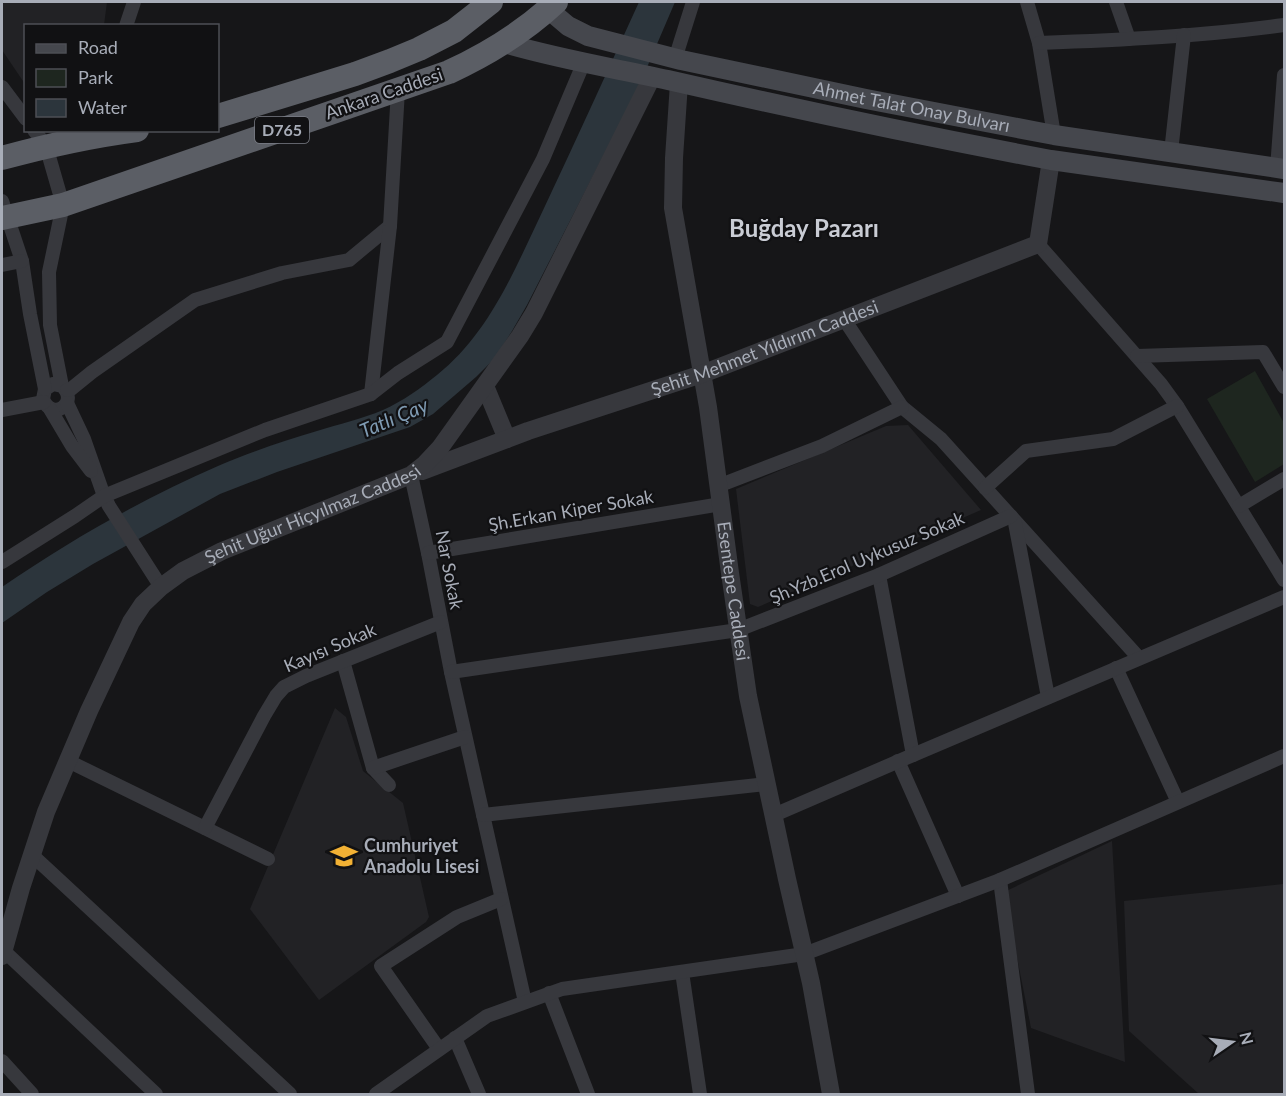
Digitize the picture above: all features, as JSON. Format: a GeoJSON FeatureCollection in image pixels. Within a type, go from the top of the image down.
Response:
{"type":"FeatureCollection","features":[{"type":"Feature","properties":{"kind":"highway","name":"D765"},"geometry":{"type":"LineString","coordinates":[[219,116],[355,74],[419,49],[454,31],[491,2]]}},
{"type":"Feature","properties":{"kind":"highway","name":"Ankara Caddesi"},"geometry":{"type":"LineString","coordinates":[[3,212],[63,205],[449,72],[504,43],[552,5]]}},
{"type":"Feature","properties":{"kind":"highway"},"geometry":{"type":"LineString","coordinates":[[2,158],[40,138],[108,132]]}},
{"type":"Feature","properties":{"kind":"main road","name":"Ahmet Talat Onay Bulvarı"},"geometry":{"type":"LineString","coordinates":[[552,5],[568,26],[577,31],[666,57],[1054,135],[1281,169]]}},
{"type":"Feature","properties":{"kind":"main road"},"geometry":{"type":"LineString","coordinates":[[504,43],[591,64]]}},
{"type":"Feature","properties":{"kind":"main road","name":"Ahmet Talat Onay Bulvarı"},"geometry":{"type":"LineString","coordinates":[[591,64],[881,127],[1051,160],[1284,193]]}},
{"type":"Feature","properties":{"kind":"street"},"geometry":{"type":"LineString","coordinates":[[127,24],[134,2]]}},
{"type":"Feature","properties":{"kind":"street"},"geometry":{"type":"LineString","coordinates":[[666,57],[693,2]]}},
{"type":"Feature","properties":{"kind":"street"},"geometry":{"type":"LineString","coordinates":[[1028,2],[1039,43],[1054,135]]}},
{"type":"Feature","properties":{"kind":"street"},"geometry":{"type":"LineString","coordinates":[[1116,2],[1129,39]]}},
{"type":"Feature","properties":{"kind":"street"},"geometry":{"type":"LineString","coordinates":[[1039,43],[1184,35],[1284,25]]}},
{"type":"Feature","properties":{"kind":"street"},"geometry":{"type":"LineString","coordinates":[[1171,153],[1184,35]]}},
{"type":"Feature","properties":{"kind":"street"},"geometry":{"type":"LineString","coordinates":[[2,562],[75,516],[107,501],[265,430],[371,394],[398,373],[447,342],[591,64]]}},
{"type":"Feature","properties":{"kind":"street"},"geometry":{"type":"LineString","coordinates":[[1281,169],[1284,75]]}},
{"type":"Feature","properties":{"kind":"street","name":"Şehit Uğur Hiçyılmaz Caddesi"},"geometry":{"type":"LineString","coordinates":[[2,953],[46,812],[89,711],[131,622],[143,604],[183,571],[222,551],[411,475],[425,464],[440,448],[485,386],[534,312],[650,76]]}},
{"type":"Feature","properties":{"kind":"street","name":"Esentepe Caddesi"},"geometry":{"type":"LineString","coordinates":[[679,83],[673,208],[710,418],[748,696],[819,1024],[831,1095]]}},
{"type":"Feature","properties":{"kind":"street"},"geometry":{"type":"LineString","coordinates":[[2,87],[24,116]]}},
{"type":"Feature","properties":{"kind":"street"},"geometry":{"type":"LineString","coordinates":[[371,394],[390,226],[398,90]]}},
{"type":"Feature","properties":{"kind":"street"},"geometry":{"type":"LineString","coordinates":[[40,138],[63,205],[49,272],[50,324],[65,393],[107,501],[161,587]]}},
{"type":"Feature","properties":{"kind":"street"},"geometry":{"type":"LineString","coordinates":[[1051,160],[1038,244],[1161,384],[1177,406],[1284,580]]}},
{"type":"Feature","properties":{"kind":"street"},"geometry":{"type":"LineString","coordinates":[[3,212],[22,261],[46,400],[72,446],[98,479]]}},
{"type":"Feature","properties":{"kind":"street"},"geometry":{"type":"LineString","coordinates":[[2,410],[46,400],[60,409],[65,393],[195,300],[282,273],[349,260],[390,226]]}},
{"type":"Feature","properties":{"kind":"street","name":"Şehit Mehmet Yıldırım Caddesi"},"geometry":{"type":"LineString","coordinates":[[411,475],[507,439],[702,374],[1038,244]]}},
{"type":"Feature","properties":{"kind":"street"},"geometry":{"type":"LineString","coordinates":[[2,265],[22,261]]}},
{"type":"Feature","properties":{"kind":"street"},"geometry":{"type":"LineString","coordinates":[[844,319],[902,407],[941,439],[1139,658]]}},
{"type":"Feature","properties":{"kind":"street"},"geometry":{"type":"LineString","coordinates":[[1137,356],[1263,352],[1284,387]]}},
{"type":"Feature","properties":{"kind":"street"},"geometry":{"type":"LineString","coordinates":[[46,400],[53,384],[65,393]]}},
{"type":"Feature","properties":{"kind":"street"},"geometry":{"type":"LineString","coordinates":[[485,386],[507,439]]}},
{"type":"Feature","properties":{"kind":"street"},"geometry":{"type":"LineString","coordinates":[[986,488],[1026,451],[1113,439],[1177,406]]}},
{"type":"Feature","properties":{"kind":"street","name":"Şh.Erkan Kiper Sokak"},"geometry":{"type":"LineString","coordinates":[[428,553],[720,495],[902,407]]}},
{"type":"Feature","properties":{"kind":"street","name":"Nar Sokak"},"geometry":{"type":"LineString","coordinates":[[411,475],[465,737],[525,1002]]}},
{"type":"Feature","properties":{"kind":"street"},"geometry":{"type":"LineString","coordinates":[[1239,506],[1284,479]]}},
{"type":"Feature","properties":{"kind":"street"},"geometry":{"type":"LineString","coordinates":[[1012,518],[1048,697]]}},
{"type":"Feature","properties":{"kind":"street","name":"Şh.Yzb.Erol Uykusuz Sokak"},"geometry":{"type":"LineString","coordinates":[[451,672],[738,630],[879,575],[1012,518]]}},
{"type":"Feature","properties":{"kind":"street"},"geometry":{"type":"LineString","coordinates":[[879,575],[913,755]]}},
{"type":"Feature","properties":{"kind":"street"},"geometry":{"type":"LineString","coordinates":[[774,815],[1284,597]]}},
{"type":"Feature","properties":{"kind":"street","name":"Kayısı Sokak"},"geometry":{"type":"LineString","coordinates":[[204,828],[243,753],[276,696],[284,687],[441,622]]}},
{"type":"Feature","properties":{"kind":"street"},"geometry":{"type":"LineString","coordinates":[[343,661],[374,768],[389,785]]}},
{"type":"Feature","properties":{"kind":"street"},"geometry":{"type":"LineString","coordinates":[[1116,668],[1178,802]]}},
{"type":"Feature","properties":{"kind":"street"},"geometry":{"type":"LineString","coordinates":[[374,768],[465,737]]}},
{"type":"Feature","properties":{"kind":"street"},"geometry":{"type":"LineString","coordinates":[[376,1095],[487,1016],[562,989],[804,954],[1000,880],[1284,756]]}},
{"type":"Feature","properties":{"kind":"street"},"geometry":{"type":"LineString","coordinates":[[68,761],[267,859]]}},
{"type":"Feature","properties":{"kind":"street"},"geometry":{"type":"LineString","coordinates":[[898,761],[958,896]]}},
{"type":"Feature","properties":{"kind":"street"},"geometry":{"type":"LineString","coordinates":[[483,815],[766,783]]}},
{"type":"Feature","properties":{"kind":"street"},"geometry":{"type":"LineString","coordinates":[[32,855],[290,1095]]}},
{"type":"Feature","properties":{"kind":"street"},"geometry":{"type":"LineString","coordinates":[[1000,880],[1028,1095]]}},
{"type":"Feature","properties":{"kind":"street"},"geometry":{"type":"LineString","coordinates":[[439,1049],[381,966],[457,917],[501,899]]}},
{"type":"Feature","properties":{"kind":"street"},"geometry":{"type":"LineString","coordinates":[[2,953],[156,1095]]}},
{"type":"Feature","properties":{"kind":"street"},"geometry":{"type":"LineString","coordinates":[[682,972],[700,1095]]}},
{"type":"Feature","properties":{"kind":"street"},"geometry":{"type":"LineString","coordinates":[[549,993],[588,1095]]}},
{"type":"Feature","properties":{"kind":"street"},"geometry":{"type":"LineString","coordinates":[[455,1038],[478,1095]]}},
{"type":"Feature","properties":{"kind":"street"},"geometry":{"type":"LineString","coordinates":[[2,1062],[32,1095]]}},
{"type":"Feature","properties":{"kind":"shaded area"},"geometry":{"type":"Polygon","coordinates":[[[2,2],[107,2],[104,24],[24,24],[24,83],[2,50],[2,2]]]}},
{"type":"Feature","properties":{"kind":"shaded area"},"geometry":{"type":"Polygon","coordinates":[[[908,425],[981,510],[758,607],[750,604],[736,489],[886,426],[908,425]]]}},
{"type":"Feature","properties":{"kind":"shaded area","name":"Cumhuriyet Anadolu Lisesi"},"geometry":{"type":"Polygon","coordinates":[[[335,708],[346,717],[363,771],[403,803],[429,917],[426,922],[319,1000],[250,909],[335,708]]]}},
{"type":"Feature","properties":{"kind":"shaded area"},"geometry":{"type":"Polygon","coordinates":[[[1112,841],[1125,1062],[1031,1028],[1004,892],[1112,841]]]}},
{"type":"Feature","properties":{"kind":"shaded area"},"geometry":{"type":"Polygon","coordinates":[[[1283,884],[1284,1094],[1199,1094],[1129,1031],[1124,901],[1283,884]]]}},
{"type":"Feature","properties":{"kind":"green space"},"geometry":{"type":"Polygon","coordinates":[[[1255,371],[1284,423],[1284,464],[1255,482],[1207,399],[1255,371]]]}},
{"type":"Feature","properties":{"kind":"water","name":"Tatlı Çay"},"geometry":{"type":"Polygon","coordinates":[[[639,2],[675,2],[639,86],[527,305],[495,358],[476,377],[433,414],[410,427],[220,494],[93,564],[2,623],[2,587],[80,537],[162,492],[230,461],[359,419],[398,403],[456,358],[473,339],[512,275],[639,2]]]}},
{"type":"Feature","properties":{"kind":"place","name":"Cumhuriyet Anadolu Lisesi"},"geometry":{"type":"Point","coordinates":[344,856]}},
{"type":"Feature","properties":{"kind":"district","name":"Buğday Pazarı"},"geometry":{"type":"Point","coordinates":[804,229]}}]}
